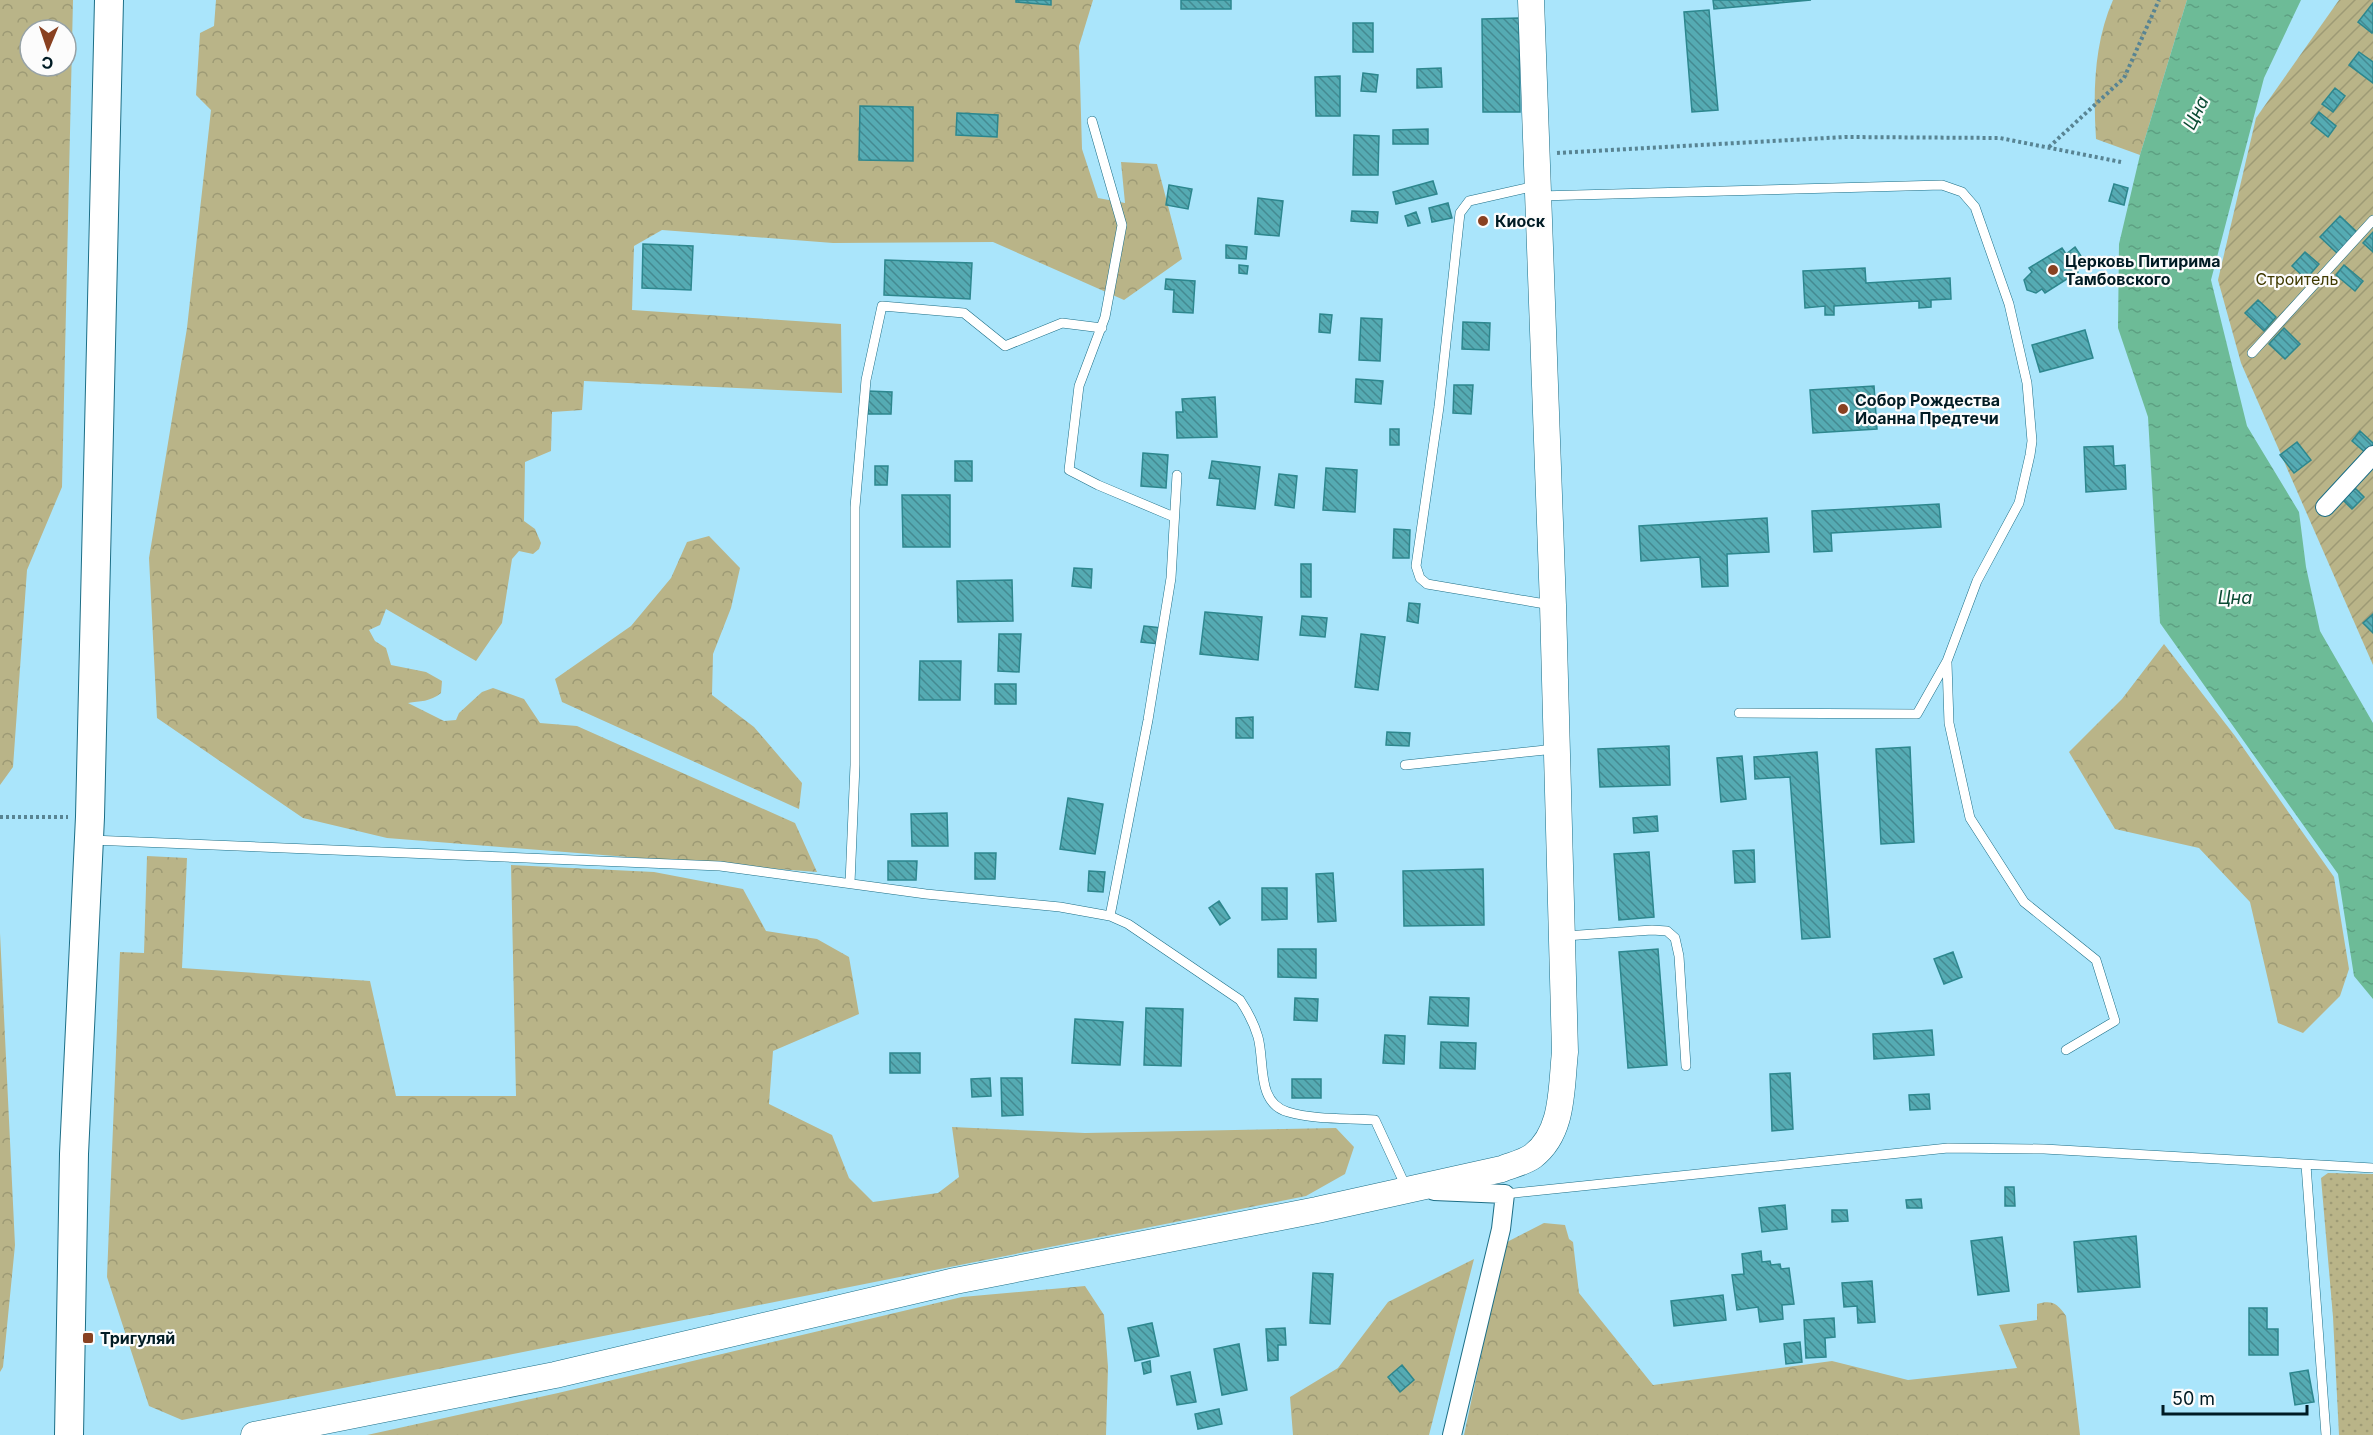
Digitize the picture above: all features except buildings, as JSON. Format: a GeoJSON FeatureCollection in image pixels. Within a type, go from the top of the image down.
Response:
{"type":"FeatureCollection","features":[{"type":"Feature","properties":{"kind":"main road"},"geometry":{"type":"LineString","coordinates":[[69,1435],[74,1154],[89,829],[109,0]]}},
{"type":"Feature","properties":{"kind":"street"},"geometry":{"type":"LineString","coordinates":[[254,1435],[555,1375],[956,1281],[1502,1169],[1531,1158],[1549,1140],[1559,1113],[1565,1052],[1553,605],[1531,0]]}},
{"type":"Feature","properties":{"kind":"street"},"geometry":{"type":"LineString","coordinates":[[2325,507],[2373,455]]}},
{"type":"Feature","properties":{"kind":"street"},"geometry":{"type":"LineString","coordinates":[[1408,1190],[1505,1194],[1501,1229],[1452,1435]]}},
{"type":"Feature","properties":{"kind":"lane"},"geometry":{"type":"LineString","coordinates":[[1092,121],[1122,225],[1106,317],[1079,386],[1069,470],[1098,485],[1174,517]]}},
{"type":"Feature","properties":{"kind":"lane"},"geometry":{"type":"LineString","coordinates":[[1553,605],[1426,584],[1420,578],[1416,566],[1439,407],[1460,213],[1464,206],[1469,201],[1539,191],[1942,185],[1955,188],[1968,197],[1975,207],[2009,304],[2026,383],[2031,441],[2019,503],[1977,581],[1947,660],[1917,714],[1738,713]]}},
{"type":"Feature","properties":{"kind":"lane"},"geometry":{"type":"LineString","coordinates":[[2252,353],[2373,220]]}},
{"type":"Feature","properties":{"kind":"lane"},"geometry":{"type":"LineString","coordinates":[[850,883],[855,765],[855,507],[866,380],[882,306],[964,313],[1005,346],[1062,323],[1102,327]]}},
{"type":"Feature","properties":{"kind":"lane"},"geometry":{"type":"LineString","coordinates":[[1110,916],[1150,708],[1171,578],[1177,475]]}},
{"type":"Feature","properties":{"kind":"lane"},"geometry":{"type":"LineString","coordinates":[[1947,660],[1949,723],[1970,818],[2024,902],[2096,960],[2115,1021],[2066,1050]]}},
{"type":"Feature","properties":{"kind":"lane"},"geometry":{"type":"LineString","coordinates":[[1405,765],[1557,748]]}},
{"type":"Feature","properties":{"kind":"lane"},"geometry":{"type":"LineString","coordinates":[[89,829],[720,866],[926,894],[1060,907],[1110,916],[1128,924],[1240,1000],[1252,1018],[1258,1039],[1265,1089],[1275,1107],[1288,1113],[1302,1115],[1375,1120],[1408,1190]]}},
{"type":"Feature","properties":{"kind":"lane"},"geometry":{"type":"LineString","coordinates":[[1562,936],[1652,930],[1667,932],[1675,938],[1679,956],[1686,1066]]}},
{"type":"Feature","properties":{"kind":"lane"},"geometry":{"type":"LineString","coordinates":[[1505,1194],[1948,1148],[2044,1149],[2373,1168]]}},
{"type":"Feature","properties":{"kind":"lane"},"geometry":{"type":"LineString","coordinates":[[2306,1165],[2326,1435]]}},
{"type":"Feature","properties":{"kind":"path"},"geometry":{"type":"LineString","coordinates":[[2048,147],[2124,78],[2159,0]]}},
{"type":"Feature","properties":{"kind":"path"},"geometry":{"type":"LineString","coordinates":[[1538,154],[1845,137],[2000,138],[2121,162]]}},
{"type":"Feature","properties":{"kind":"path"},"geometry":{"type":"LineString","coordinates":[[0,817],[89,829]]}},
{"type":"Feature","properties":{"kind":"green space"},"geometry":{"type":"Polygon","coordinates":[[[0,0],[73,0],[73,18],[18,18],[18,78],[71,78],[62,487],[27,570],[13,767],[0,785],[0,0]]]}},
{"type":"Feature","properties":{"kind":"green space"},"geometry":{"type":"Polygon","coordinates":[[[216,0],[1093,0],[1079,46],[1082,149],[1098,198],[1125,203],[1121,162],[1157,164],[1182,259],[1124,300],[993,242],[833,243],[662,230],[634,246],[632,310],[841,324],[842,393],[584,381],[582,410],[552,412],[551,451],[525,462],[524,521],[535,529],[541,543],[539,549],[533,554],[519,551],[512,559],[502,623],[476,661],[386,609],[380,625],[369,630],[375,641],[386,648],[391,665],[426,672],[442,681],[441,693],[437,696],[425,701],[408,703],[444,721],[456,720],[459,713],[482,692],[493,688],[524,699],[540,723],[577,726],[795,823],[817,872],[387,838],[303,818],[157,718],[149,558],[187,328],[211,110],[196,95],[200,33],[214,26],[216,0]]]}},
{"type":"Feature","properties":{"kind":"green space"},"geometry":{"type":"Polygon","coordinates":[[[2113,0],[2187,0],[2140,155],[2096,139],[2098,50],[2113,0]]]}},
{"type":"Feature","properties":{"kind":"green space","name":"Строитель"},"geometry":{"type":"Polygon","coordinates":[[[2339,0],[2373,0],[2373,665],[2241,363],[2218,280],[2256,118],[2339,0]]]}},
{"type":"Feature","properties":{"kind":"green space"},"geometry":{"type":"Polygon","coordinates":[[[709,536],[740,568],[731,608],[713,654],[712,695],[754,727],[802,783],[799,809],[562,702],[555,679],[631,626],[671,578],[687,542],[709,536]]]}},
{"type":"Feature","properties":{"kind":"green space"},"geometry":{"type":"Polygon","coordinates":[[[2164,644],[2235,736],[2334,877],[2349,969],[2340,996],[2303,1033],[2278,1023],[2250,902],[2199,848],[2115,829],[2069,752],[2122,699],[2164,644]]]}},
{"type":"Feature","properties":{"kind":"green space"},"geometry":{"type":"Polygon","coordinates":[[[147,856],[187,858],[182,968],[370,981],[396,1096],[516,1096],[511,865],[654,872],[743,889],[766,931],[817,939],[849,957],[859,1014],[773,1051],[769,1104],[832,1135],[849,1178],[873,1202],[938,1193],[959,1177],[952,1127],[1085,1133],[1336,1128],[1354,1147],[1345,1174],[1306,1196],[182,1420],[149,1406],[107,1277],[120,952],[144,953],[147,856]]]}},
{"type":"Feature","properties":{"kind":"green space"},"geometry":{"type":"Polygon","coordinates":[[[0,933],[15,1245],[3,1367],[0,1372],[0,933]]]}},
{"type":"Feature","properties":{"kind":"green space"},"geometry":{"type":"Polygon","coordinates":[[[2328,1173],[2373,1174],[2373,1435],[2339,1435],[2333,1317],[2321,1178],[2328,1173]]]}},
{"type":"Feature","properties":{"kind":"green space"},"geometry":{"type":"Polygon","coordinates":[[[1544,1223],[1565,1225],[1569,1239],[1573,1242],[1579,1293],[1653,1385],[1832,1361],[1908,1380],[2017,1368],[1999,1325],[2037,1320],[2037,1304],[2047,1302],[2054,1304],[2066,1316],[2080,1435],[1464,1435],[1505,1243],[1544,1223]]]}},
{"type":"Feature","properties":{"kind":"green space"},"geometry":{"type":"Polygon","coordinates":[[[1474,1259],[1429,1435],[1293,1435],[1290,1397],[1338,1368],[1388,1302],[1474,1259]]]}},
{"type":"Feature","properties":{"kind":"green space"},"geometry":{"type":"Polygon","coordinates":[[[1085,1286],[1104,1315],[1108,1367],[1106,1435],[367,1435],[558,1393],[962,1297],[1085,1286]]]}},
{"type":"Feature","properties":{"kind":"water","name":"Цна"},"geometry":{"type":"Polygon","coordinates":[[[2187,0],[2301,0],[2264,78],[2211,280],[2247,426],[2299,512],[2306,567],[2320,631],[2373,723],[2373,999],[2354,976],[2338,874],[2160,623],[2148,417],[2118,328],[2119,244],[2140,155],[2187,0]]]}},
{"type":"Feature","properties":{"kind":"place","name":"Киоск"},"geometry":{"type":"Point","coordinates":[1483,221]}},
{"type":"Feature","properties":{"kind":"place","name":"Церковь Питирима Тамбовского"},"geometry":{"type":"Point","coordinates":[2053,270]}},
{"type":"Feature","properties":{"kind":"place","name":"Собор Рождества Иоанна Предтечи"},"geometry":{"type":"Point","coordinates":[1843,409]}},
{"type":"Feature","properties":{"kind":"place","name":"Тригуляй"},"geometry":{"type":"Point","coordinates":[88,1338]}}]}
